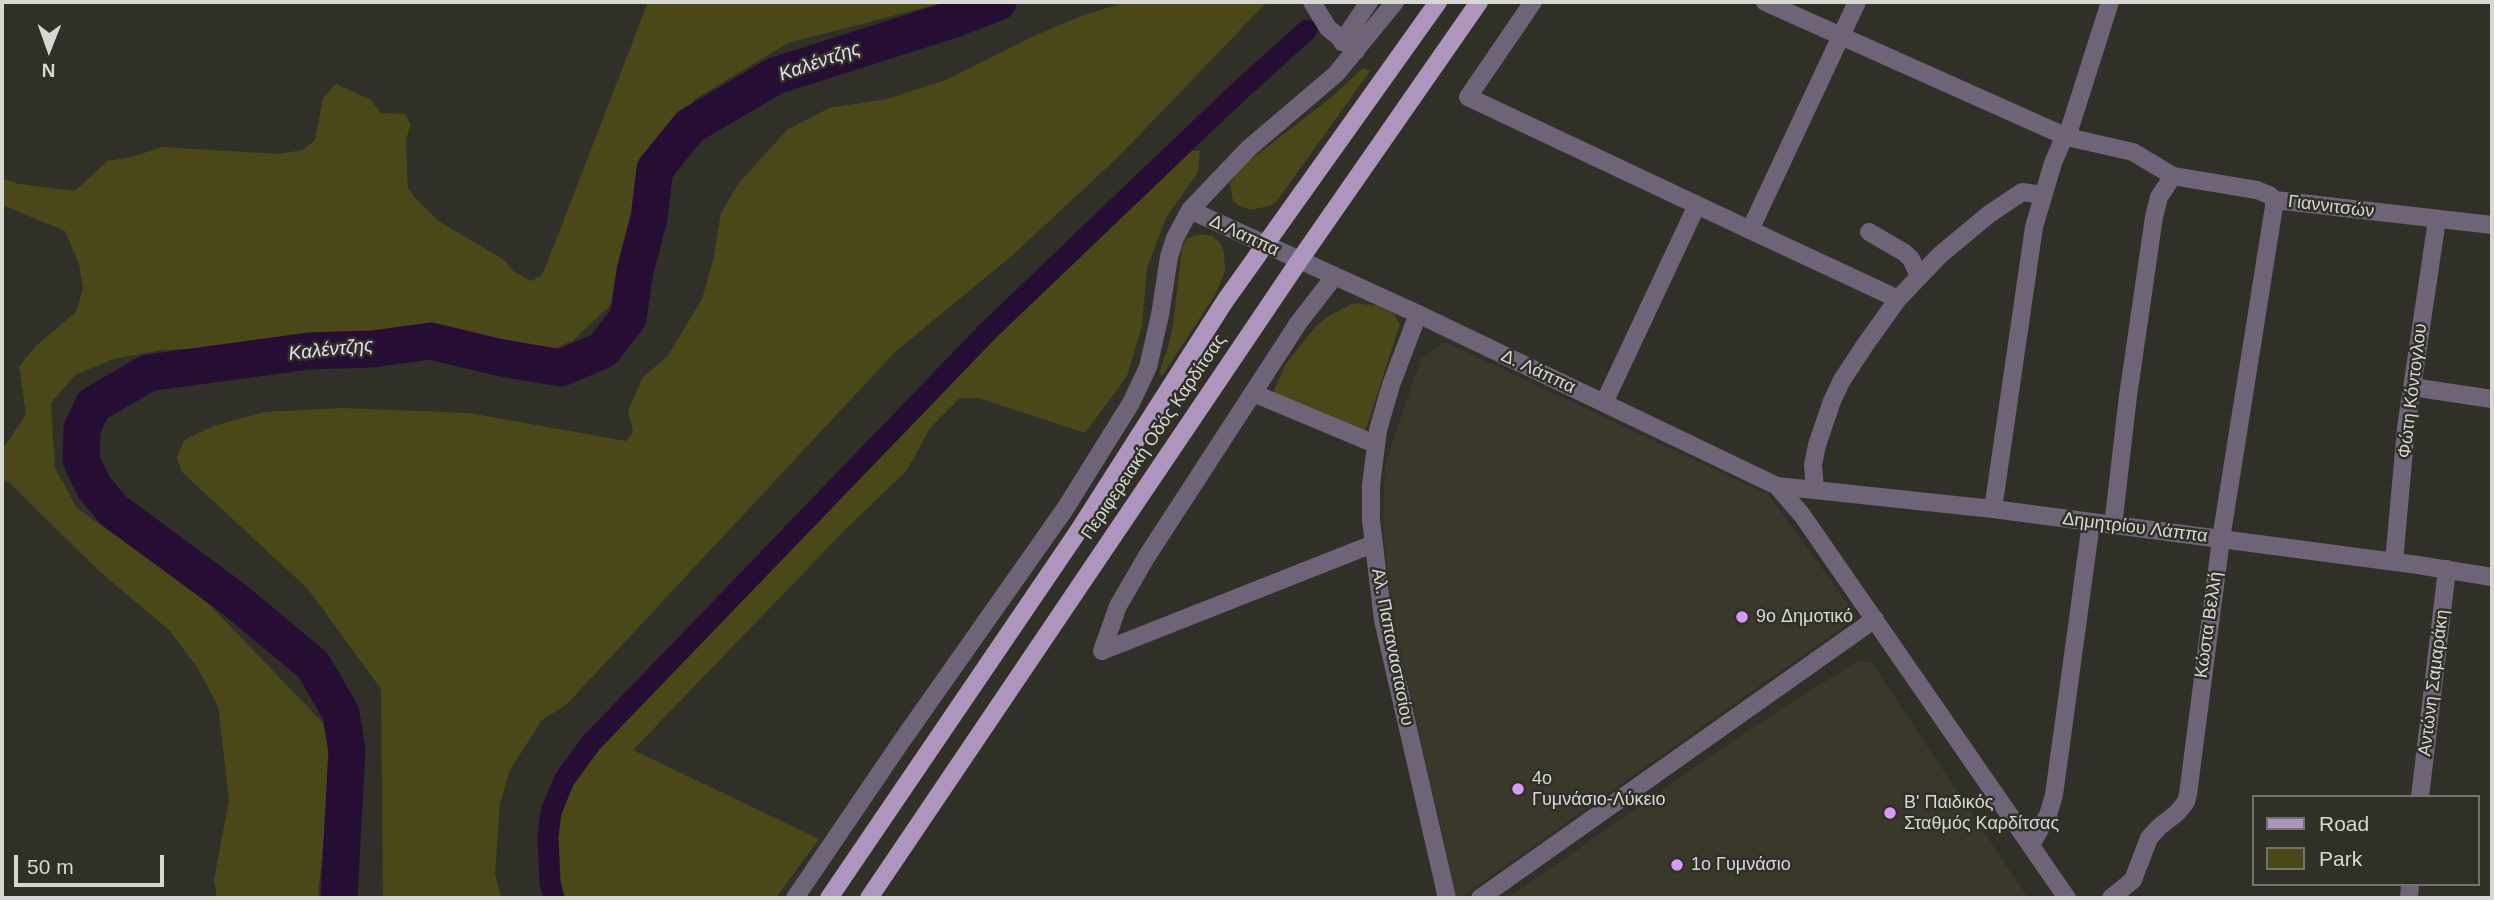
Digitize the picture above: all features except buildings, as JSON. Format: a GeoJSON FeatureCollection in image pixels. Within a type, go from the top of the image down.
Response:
{"type":"FeatureCollection","features":[{"type":"Feature","properties":{"kind":"main road","name":"Περιφερειακή Οδός Καρδίτσας"},"geometry":{"type":"LineString","coordinates":[[829,898],[1077,533],[1187,359],[1264,245],[1438,2]]}},
{"type":"Feature","properties":{"kind":"main road","name":"Περιφερειακή Οδός Καρδίτσας"},"geometry":{"type":"LineString","coordinates":[[869,898],[1299,261],[1479,2]]}},
{"type":"Feature","properties":{"kind":"street"},"geometry":{"type":"LineString","coordinates":[[1312,2],[1328,28],[1349,47]]}},
{"type":"Feature","properties":{"kind":"street"},"geometry":{"type":"LineString","coordinates":[[795,898],[893,753],[1065,509],[1131,403],[1148,367],[1169,257],[1175,238],[1190,210],[1249,148],[1328,82],[1349,47],[1369,2]]}},
{"type":"Feature","properties":{"kind":"street"},"geometry":{"type":"LineString","coordinates":[[1349,47],[1395,2]]}},
{"type":"Feature","properties":{"kind":"street"},"geometry":{"type":"LineString","coordinates":[[1533,2],[1468,97],[1898,299]]}},
{"type":"Feature","properties":{"kind":"street"},"geometry":{"type":"LineString","coordinates":[[1765,2],[2067,137],[2133,152],[2173,176],[2159,197],[2154,217],[2113,526]]}},
{"type":"Feature","properties":{"kind":"street"},"geometry":{"type":"LineString","coordinates":[[1750,230],[1857,2]]}},
{"type":"Feature","properties":{"kind":"street"},"geometry":{"type":"LineString","coordinates":[[1993,509],[2029,253],[2043,195],[2062,142],[2067,137],[2109,2]]}},
{"type":"Feature","properties":{"kind":"street","name":"Γιαννιτσών"},"geometry":{"type":"LineString","coordinates":[[2173,176],[2257,190],[2275,200],[2492,225]]}},
{"type":"Feature","properties":{"kind":"street"},"geometry":{"type":"LineString","coordinates":[[1815,490],[1813,465],[1832,401],[1857,356],[1898,299],[1961,237],[2022,192],[2043,195]]}},
{"type":"Feature","properties":{"kind":"street","name":"Κώστα Βελλή"},"geometry":{"type":"LineString","coordinates":[[2111,898],[2133,880],[2148,838],[2186,803],[2221,539],[2275,200]]}},
{"type":"Feature","properties":{"kind":"street"},"geometry":{"type":"LineString","coordinates":[[1604,403],[1697,205]]}},
{"type":"Feature","properties":{"kind":"street","name":"Δ.Λαππα"},"geometry":{"type":"LineString","coordinates":[[1190,210],[1299,261]]}},
{"type":"Feature","properties":{"kind":"street","name":"Φώτη Κόντογλου"},"geometry":{"type":"LineString","coordinates":[[2394,562],[2406,428],[2437,220]]}},
{"type":"Feature","properties":{"kind":"street"},"geometry":{"type":"LineString","coordinates":[[1869,232],[1905,253],[1919,276]]}},
{"type":"Feature","properties":{"kind":"street","name":"Δ. Λάππα"},"geometry":{"type":"LineString","coordinates":[[1299,261],[1418,314],[1777,486]]}},
{"type":"Feature","properties":{"kind":"street"},"geometry":{"type":"LineString","coordinates":[[1334,277],[1299,322],[1147,556],[1118,606],[1102,651],[1373,544]]}},
{"type":"Feature","properties":{"kind":"street","name":"Αλ. Παπαναστασίου"},"geometry":{"type":"LineString","coordinates":[[1418,314],[1391,385],[1375,444],[1371,496],[1373,544],[1383,621],[1447,898]]}},
{"type":"Feature","properties":{"kind":"street"},"geometry":{"type":"LineString","coordinates":[[2412,387],[2492,400]]}},
{"type":"Feature","properties":{"kind":"street"},"geometry":{"type":"LineString","coordinates":[[1253,393],[1375,444]]}},
{"type":"Feature","properties":{"kind":"street"},"geometry":{"type":"LineString","coordinates":[[1777,486],[1802,515],[2067,898]]}},
{"type":"Feature","properties":{"kind":"street","name":"Δημητρίου Λάππα"},"geometry":{"type":"LineString","coordinates":[[1777,486],[1993,509],[2492,577]]}},
{"type":"Feature","properties":{"kind":"street"},"geometry":{"type":"LineString","coordinates":[[2031,845],[2048,816],[2054,795],[2091,523]]}},
{"type":"Feature","properties":{"kind":"street","name":"Αντώνη Σαμαράκη"},"geometry":{"type":"LineString","coordinates":[[2420,795],[2447,569]]}},
{"type":"Feature","properties":{"kind":"street"},"geometry":{"type":"LineString","coordinates":[[1480,898],[1875,619]]}},
{"type":"Feature","properties":{"kind":"shaded area"},"geometry":{"type":"Polygon","coordinates":[[[1445,342],[1769,495],[1857,617],[1460,898],[1457,898],[1391,608],[1383,526],[1385,465],[1421,359],[1445,342]]]}},
{"type":"Feature","properties":{"kind":"shaded area"},"geometry":{"type":"Polygon","coordinates":[[[1858,661],[1872,663],[2028,898],[1508,898],[1753,727],[1858,661]]]}},
{"type":"Feature","properties":{"kind":"green space"},"geometry":{"type":"Polygon","coordinates":[[[648,2],[946,2],[788,43],[695,99],[646,165],[613,303],[572,341],[544,353],[452,332],[281,345],[161,350],[114,359],[75,375],[51,403],[55,468],[77,508],[205,600],[323,723],[331,766],[318,898],[217,898],[214,880],[229,800],[218,706],[197,667],[169,630],[98,570],[8,481],[2,480],[2,447],[26,414],[19,366],[37,345],[76,312],[83,289],[79,264],[65,231],[2,205],[2,178],[19,184],[75,191],[107,161],[132,157],[162,147],[279,154],[303,150],[315,140],[323,98],[336,84],[371,100],[381,113],[405,114],[411,124],[406,139],[408,188],[416,199],[440,222],[503,259],[513,271],[531,281],[541,276],[546,266],[648,2]]]}},
{"type":"Feature","properties":{"kind":"green space"},"geometry":{"type":"Polygon","coordinates":[[[1126,2],[1267,2],[1120,155],[1014,254],[895,352],[567,704],[542,720],[510,770],[500,803],[495,874],[501,898],[383,898],[381,689],[308,589],[182,472],[177,458],[184,440],[213,426],[265,412],[342,408],[469,413],[626,441],[633,432],[628,411],[643,377],[667,357],[702,299],[713,261],[721,213],[739,183],[787,130],[829,108],[887,99],[946,80],[1032,37],[1081,16],[1126,2]]]}},
{"type":"Feature","properties":{"kind":"green space"},"geometry":{"type":"Polygon","coordinates":[[[1363,68],[1370,71],[1276,202],[1251,210],[1233,201],[1230,183],[1245,164],[1333,96],[1363,68]]]}},
{"type":"Feature","properties":{"kind":"green space"},"geometry":{"type":"Polygon","coordinates":[[[1187,150],[1200,151],[1198,172],[1166,218],[1147,268],[1142,326],[1127,376],[1085,433],[979,398],[960,398],[930,428],[907,470],[842,533],[633,750],[819,839],[776,898],[559,898],[554,882],[557,815],[573,776],[608,731],[996,332],[1187,150]]]}},
{"type":"Feature","properties":{"kind":"green space"},"geometry":{"type":"Polygon","coordinates":[[[1200,234],[1213,236],[1221,244],[1225,272],[1215,295],[1162,376],[1159,373],[1173,324],[1182,248],[1186,239],[1200,234]]]}},
{"type":"Feature","properties":{"kind":"green space"},"geometry":{"type":"Polygon","coordinates":[[[1354,303],[1378,306],[1394,314],[1400,324],[1364,435],[1272,396],[1285,365],[1316,326],[1330,315],[1354,303]]]}},
{"type":"Feature","properties":{"kind":"waterway","name":"Καλέντζης"},"geometry":{"type":"LineString","coordinates":[[339,898],[347,750],[341,713],[313,665],[235,600],[113,510],[94,487],[81,460],[82,429],[93,405],[148,373],[309,351],[372,349],[431,341],[497,357],[561,368],[603,350],[628,318],[635,271],[649,218],[655,169],[690,126],[775,76],[954,19],[998,2]]}},
{"type":"Feature","properties":{"kind":"waterway"},"geometry":{"type":"LineString","coordinates":[[554,898],[550,883],[548,837],[551,812],[564,780],[591,743],[988,331],[1235,95],[1307,30]]}},
{"type":"Feature","properties":{"kind":"place","name":"9ο Δημοτικό"},"geometry":{"type":"Point","coordinates":[1742,617]}},
{"type":"Feature","properties":{"kind":"place","name":"4ο Γυμνάσιο-Λύκειο"},"geometry":{"type":"Point","coordinates":[1518,789]}},
{"type":"Feature","properties":{"kind":"place","name":"Β' Παιδικός Σταθμός Καρδίτσας"},"geometry":{"type":"Point","coordinates":[1890,813]}},
{"type":"Feature","properties":{"kind":"place","name":"1ο Γυμνάσιο"},"geometry":{"type":"Point","coordinates":[1677,865]}}]}
